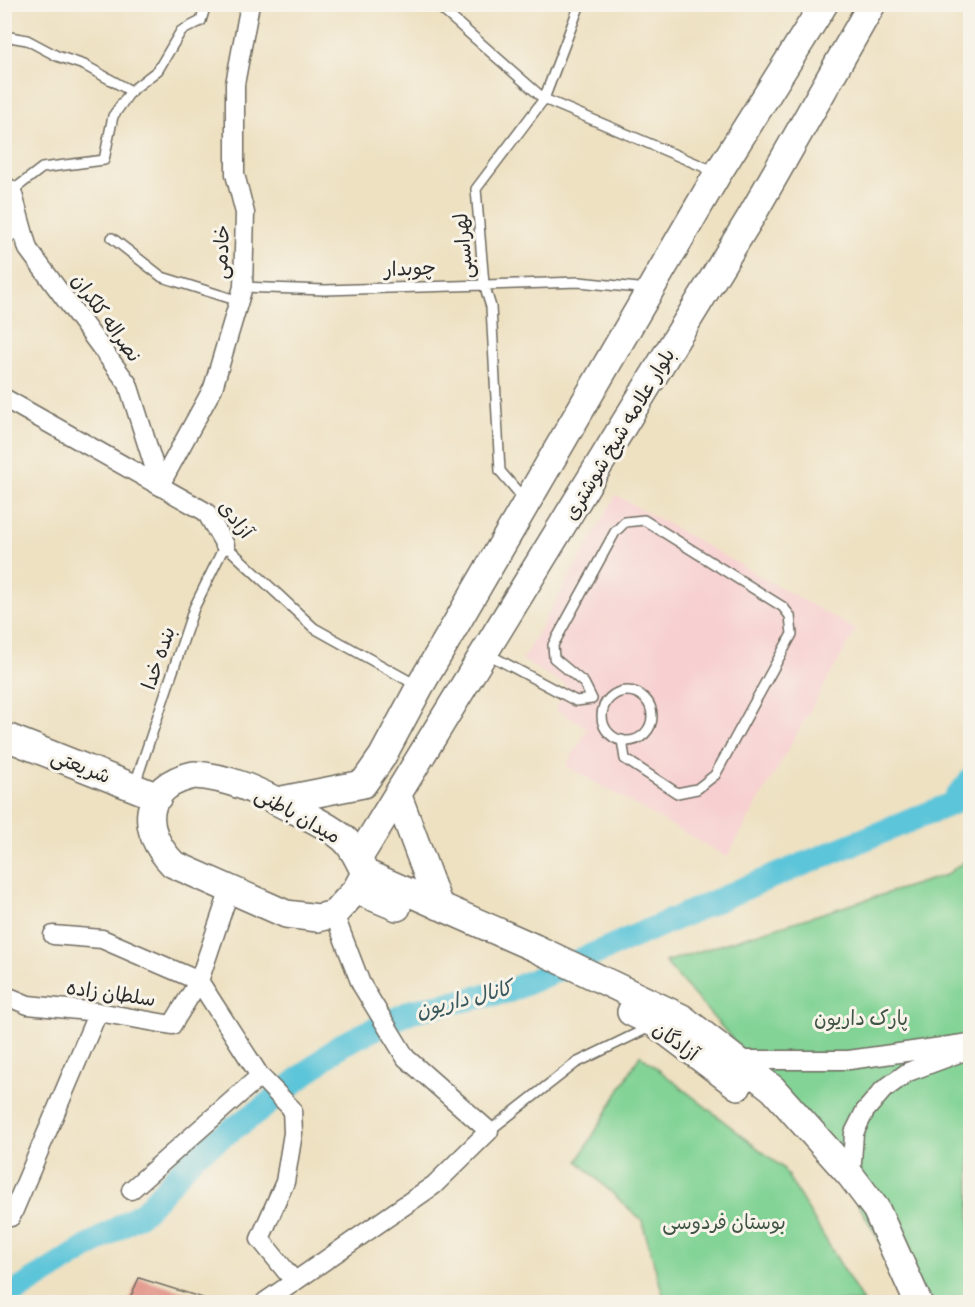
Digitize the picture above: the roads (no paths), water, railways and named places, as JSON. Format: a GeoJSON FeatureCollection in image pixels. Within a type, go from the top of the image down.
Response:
{"type":"FeatureCollection","features":[{"type":"Feature","properties":{"kind":"main road"},"geometry":{"type":"LineString","coordinates":[[277,801],[363,784],[382,757],[420,686],[718,173],[824,4]]}},
{"type":"Feature","properties":{"kind":"main road","name":"بلوار علامه شیخ شوشتری"},"geometry":{"type":"LineString","coordinates":[[360,874],[398,796],[752,215],[872,4]]}},
{"type":"Feature","properties":{"kind":"main road"},"geometry":{"type":"LineString","coordinates":[[559,447],[596,471]]}},
{"type":"Feature","properties":{"kind":"main road","name":"شریعتی"},"geometry":{"type":"LineString","coordinates":[[4,736],[146,791]]}},
{"type":"Feature","properties":{"kind":"main road","name":"میدان باطنی"},"geometry":{"type":"LineString","coordinates":[[146,791],[166,787],[180,778],[194,775],[212,776],[242,784],[314,819],[344,838],[360,874]]}},
{"type":"Feature","properties":{"kind":"main road"},"geometry":{"type":"LineString","coordinates":[[146,791],[152,804],[150,823],[160,851],[173,864],[286,914],[318,918],[334,914],[360,874]]}},
{"type":"Feature","properties":{"kind":"main road"},"geometry":{"type":"LineString","coordinates":[[398,796],[439,906]]}},
{"type":"Feature","properties":{"kind":"main road","name":"آزادگان"},"geometry":{"type":"LineString","coordinates":[[360,874],[535,948],[682,1018],[773,1089],[851,1176]]}},
{"type":"Feature","properties":{"kind":"main road","name":"آزادگان"},"geometry":{"type":"LineString","coordinates":[[360,874],[506,953],[656,1024],[778,1115],[847,1192],[865,1221],[905,1302]]}},
{"type":"Feature","properties":{"kind":"main road"},"geometry":{"type":"LineString","coordinates":[[851,1176],[876,1209],[918,1302]]}},
{"type":"Feature","properties":{"kind":"street","name":"خادمی"},"geometry":{"type":"LineString","coordinates":[[160,485],[213,388],[241,294],[245,213],[235,174],[235,84],[250,4]]}},
{"type":"Feature","properties":{"kind":"street","name":"نصراله کلکران"},"geometry":{"type":"LineString","coordinates":[[8,188],[28,249],[128,384],[160,485]]}},
{"type":"Feature","properties":{"kind":"street","name":"آزادی"},"geometry":{"type":"LineString","coordinates":[[4,398],[206,512],[225,545]]}},
{"type":"Feature","properties":{"kind":"street","name":"سلطان زاده"},"geometry":{"type":"LineString","coordinates":[[4,995],[28,1005],[98,1012],[172,1025],[199,981],[230,890]]}},
{"type":"Feature","properties":{"kind":"street"},"geometry":{"type":"LineString","coordinates":[[265,1302],[434,1185],[489,1131],[405,1058],[361,984],[334,914]]}},
{"type":"Feature","properties":{"kind":"street"},"geometry":{"type":"LineString","coordinates":[[53,935],[102,939],[199,981],[260,1076],[292,1108],[293,1133],[285,1182],[260,1239],[294,1281]]}},
{"type":"Feature","properties":{"kind":"street"},"geometry":{"type":"LineString","coordinates":[[11,1218],[98,1012]]}},
{"type":"Feature","properties":{"kind":"street"},"geometry":{"type":"LineString","coordinates":[[734,1060],[849,1060],[970,1044]]}},
{"type":"Feature","properties":{"kind":"street"},"geometry":{"type":"LineString","coordinates":[[851,1176],[854,1133],[865,1111],[883,1090],[908,1072],[970,1049]]}},
{"type":"Feature","properties":{"kind":"street"},"geometry":{"type":"LineString","coordinates":[[131,1190],[260,1076]]}},
{"type":"Feature","properties":{"kind":"lane"},"geometry":{"type":"LineString","coordinates":[[8,188],[42,168],[104,160],[113,116],[131,91],[158,70],[181,32],[201,21],[206,4]]}},
{"type":"Feature","properties":{"kind":"lane"},"geometry":{"type":"LineString","coordinates":[[436,4],[544,99],[718,173]]}},
{"type":"Feature","properties":{"kind":"lane","name":"لهراسبی"},"geometry":{"type":"LineString","coordinates":[[526,502],[500,471],[491,307],[484,284],[476,189],[544,99],[580,4]]}},
{"type":"Feature","properties":{"kind":"lane"},"geometry":{"type":"LineString","coordinates":[[4,36],[27,40],[57,56],[84,65],[131,91]]}},
{"type":"Feature","properties":{"kind":"lane"},"geometry":{"type":"LineString","coordinates":[[4,245],[21,224]]}},
{"type":"Feature","properties":{"kind":"lane","name":"چوبدار"},"geometry":{"type":"LineString","coordinates":[[112,238],[162,277],[241,294],[579,282],[650,289]]}},
{"type":"Feature","properties":{"kind":"lane"},"geometry":{"type":"LineString","coordinates":[[604,707],[592,699],[584,683],[554,658],[553,645],[615,532],[625,522],[644,520],[783,607],[790,616],[792,634],[714,775],[697,789],[676,793],[625,759],[622,740]]}},
{"type":"Feature","properties":{"kind":"lane","name":"آزادی"},"geometry":{"type":"LineString","coordinates":[[225,545],[314,628],[420,686]]}},
{"type":"Feature","properties":{"kind":"lane","name":"بنده خدا"},"geometry":{"type":"LineString","coordinates":[[146,791],[194,608],[225,545]]}},
{"type":"Feature","properties":{"kind":"lane"},"geometry":{"type":"LineString","coordinates":[[485,652],[576,701],[592,699]]}},
{"type":"Feature","properties":{"kind":"lane"},"geometry":{"type":"LineString","coordinates":[[632,692],[644,699],[651,711],[650,725],[642,736],[628,742],[615,739],[604,729],[601,715],[604,707],[606,701],[617,693],[632,692]]}},
{"type":"Feature","properties":{"kind":"lane"},"geometry":{"type":"LineString","coordinates":[[489,1131],[576,1063],[656,1024]]}},
{"type":"Feature","properties":{"kind":"waterway","name":"کانال داریون"},"geometry":{"type":"LineString","coordinates":[[4,1299],[145,1211],[195,1155],[259,1111],[341,1045],[412,1011],[509,991],[757,883],[951,804],[970,781]]}},
{"type":"Feature","properties":{"kind":"park label","name":"پارک داریون"},"geometry":{"type":"Point","coordinates":[861,1018]}},
{"type":"Feature","properties":{"kind":"park label","name":"بوستان فردوسی"},"geometry":{"type":"Point","coordinates":[724,1222]}}]}
